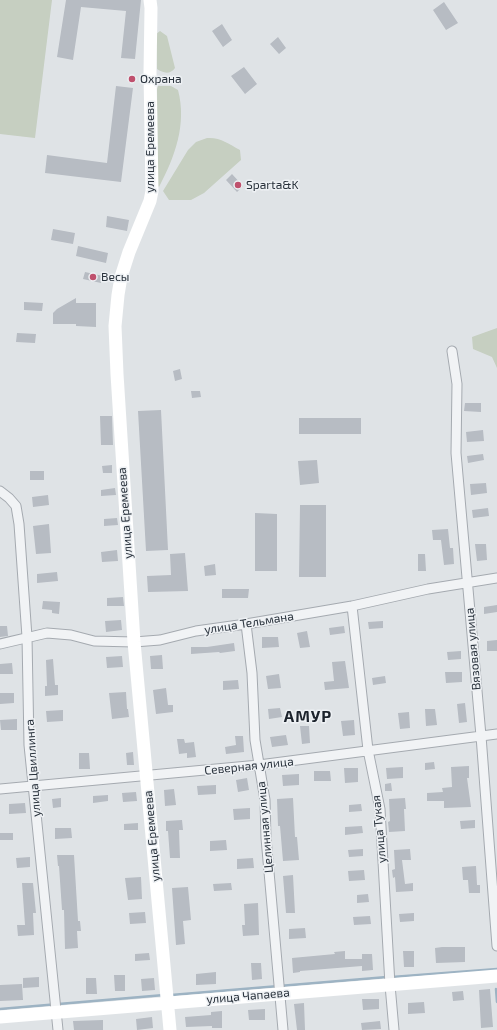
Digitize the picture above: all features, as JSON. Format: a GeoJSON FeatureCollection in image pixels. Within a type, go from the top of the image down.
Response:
{"type":"FeatureCollection","features":[{"type":"Feature","properties":{"kind":"street","name":"улица Еремеева"},"geometry":{"type":"LineString","coordinates":[[150,0],[152,191],[150,201],[129,252],[121,277],[115,326],[117,382],[134,642],[170,1030]]}},
{"type":"Feature","properties":{"kind":"street","name":"Вязовая улица"},"geometry":{"type":"LineString","coordinates":[[452,351],[457,384],[456,453],[481,736],[497,946]]}},
{"type":"Feature","properties":{"kind":"street","name":"улица Цвиллинга"},"geometry":{"type":"LineString","coordinates":[[0,491],[16,506],[19,524],[27,637],[29,745],[58,1030]]}},
{"type":"Feature","properties":{"kind":"street","name":"улица Тельмана"},"geometry":{"type":"LineString","coordinates":[[0,644],[47,633],[71,635],[94,641],[134,642],[160,640],[196,631],[352,606],[428,589],[497,578]]}},
{"type":"Feature","properties":{"kind":"street","name":"улица Тукая"},"geometry":{"type":"LineString","coordinates":[[352,606],[368,750],[380,810],[394,1030]]}},
{"type":"Feature","properties":{"kind":"street","name":"Целинная улица"},"geometry":{"type":"LineString","coordinates":[[246,624],[252,673],[255,740],[265,800],[266,838],[283,1030]]}},
{"type":"Feature","properties":{"kind":"street","name":"Северная улица"},"geometry":{"type":"LineString","coordinates":[[0,789],[259,765],[497,734]]}},
{"type":"Feature","properties":{"kind":"street","name":"улица Чапаева"},"geometry":{"type":"LineString","coordinates":[[0,1017],[497,976]]}},
{"type":"Feature","properties":{"kind":"green space"},"geometry":{"type":"Polygon","coordinates":[[[0,0],[52,0],[35,138],[0,134],[0,0]]]}},
{"type":"Feature","properties":{"kind":"green space"},"geometry":{"type":"Polygon","coordinates":[[[160,31],[167,36],[175,68],[171,72],[162,72],[157,69],[156,34],[160,31]]]}},
{"type":"Feature","properties":{"kind":"green space"},"geometry":{"type":"Polygon","coordinates":[[[158,86],[171,86],[178,90],[181,115],[178,140],[170,164],[159,187],[157,89],[158,86]]]}},
{"type":"Feature","properties":{"kind":"green space"},"geometry":{"type":"Polygon","coordinates":[[[207,138],[220,140],[240,150],[241,160],[204,193],[191,200],[169,200],[163,191],[188,150],[196,142],[207,138]]]}},
{"type":"Feature","properties":{"kind":"green space"},"geometry":{"type":"Polygon","coordinates":[[[497,328],[497,368],[492,357],[473,349],[472,337],[497,328]]]}},
{"type":"Feature","properties":{"kind":"building"},"geometry":{"type":"Polygon","coordinates":[[[66,0],[141,0],[135,59],[121,58],[126,11],[81,7],[73,60],[57,57],[66,0]]]}},
{"type":"Feature","properties":{"kind":"building"},"geometry":{"type":"Polygon","coordinates":[[[444,2],[458,23],[446,30],[433,10],[444,2]]]}},
{"type":"Feature","properties":{"kind":"building"},"geometry":{"type":"Polygon","coordinates":[[[222,24],[232,40],[223,47],[212,31],[222,24]]]}},
{"type":"Feature","properties":{"kind":"building"},"geometry":{"type":"Polygon","coordinates":[[[278,37],[286,48],[279,54],[270,44],[278,37]]]}},
{"type":"Feature","properties":{"kind":"building"},"geometry":{"type":"Polygon","coordinates":[[[244,67],[257,84],[245,94],[231,76],[244,67]]]}},
{"type":"Feature","properties":{"kind":"building"},"geometry":{"type":"Polygon","coordinates":[[[116,86],[133,88],[121,182],[45,173],[47,155],[107,163],[116,86]]]}},
{"type":"Feature","properties":{"kind":"building"},"geometry":{"type":"Polygon","coordinates":[[[232,174],[243,186],[237,192],[226,180],[232,174]]]}},
{"type":"Feature","properties":{"kind":"building"},"geometry":{"type":"Polygon","coordinates":[[[107,216],[129,220],[127,231],[106,227],[107,216]]]}},
{"type":"Feature","properties":{"kind":"building"},"geometry":{"type":"Polygon","coordinates":[[[53,229],[75,233],[73,244],[51,240],[53,229]]]}},
{"type":"Feature","properties":{"kind":"building"},"geometry":{"type":"Polygon","coordinates":[[[78,246],[108,253],[106,263],[76,256],[78,246]]]}},
{"type":"Feature","properties":{"kind":"building","name":"Весы"},"geometry":{"type":"Polygon","coordinates":[[[85,272],[103,276],[101,283],[83,279],[85,272]]]}},
{"type":"Feature","properties":{"kind":"building"},"geometry":{"type":"Polygon","coordinates":[[[76,298],[76,303],[96,303],[96,327],[76,326],[76,324],[53,324],[53,313],[76,298]]]}},
{"type":"Feature","properties":{"kind":"building"},"geometry":{"type":"Polygon","coordinates":[[[24,302],[43,303],[42,311],[24,310],[24,302]]]}},
{"type":"Feature","properties":{"kind":"building"},"geometry":{"type":"Polygon","coordinates":[[[17,333],[36,334],[35,343],[16,342],[17,333]]]}},
{"type":"Feature","properties":{"kind":"building"},"geometry":{"type":"Polygon","coordinates":[[[180,369],[182,379],[175,381],[173,371],[180,369]]]}},
{"type":"Feature","properties":{"kind":"building"},"geometry":{"type":"Polygon","coordinates":[[[191,391],[200,391],[201,397],[192,398],[191,391]]]}},
{"type":"Feature","properties":{"kind":"building"},"geometry":{"type":"Polygon","coordinates":[[[465,403],[481,403],[481,412],[464,411],[465,403]]]}},
{"type":"Feature","properties":{"kind":"building"},"geometry":{"type":"Polygon","coordinates":[[[161,410],[168,550],[146,551],[138,411],[161,410]]]}},
{"type":"Feature","properties":{"kind":"building"},"geometry":{"type":"Polygon","coordinates":[[[100,416],[112,416],[113,445],[101,445],[100,416]]]}},
{"type":"Feature","properties":{"kind":"building"},"geometry":{"type":"Polygon","coordinates":[[[299,418],[361,418],[361,434],[299,434],[299,418]]]}},
{"type":"Feature","properties":{"kind":"building"},"geometry":{"type":"Polygon","coordinates":[[[483,430],[484,441],[467,442],[466,432],[483,430]]]}},
{"type":"Feature","properties":{"kind":"building"},"geometry":{"type":"Polygon","coordinates":[[[483,454],[484,460],[468,463],[467,456],[483,454]]]}},
{"type":"Feature","properties":{"kind":"building"},"geometry":{"type":"Polygon","coordinates":[[[317,460],[319,483],[300,485],[298,461],[317,460]]]}},
{"type":"Feature","properties":{"kind":"building"},"geometry":{"type":"Polygon","coordinates":[[[112,465],[112,473],[103,473],[102,466],[112,465]]]}},
{"type":"Feature","properties":{"kind":"building"},"geometry":{"type":"Polygon","coordinates":[[[30,471],[44,471],[44,480],[30,480],[30,471]]]}},
{"type":"Feature","properties":{"kind":"building"},"geometry":{"type":"Polygon","coordinates":[[[486,483],[487,493],[471,495],[470,484],[486,483]]]}},
{"type":"Feature","properties":{"kind":"building"},"geometry":{"type":"Polygon","coordinates":[[[115,488],[116,495],[101,496],[101,490],[115,488]]]}},
{"type":"Feature","properties":{"kind":"building"},"geometry":{"type":"Polygon","coordinates":[[[48,495],[49,505],[33,507],[32,497],[48,495]]]}},
{"type":"Feature","properties":{"kind":"building"},"geometry":{"type":"Polygon","coordinates":[[[300,505],[326,505],[326,577],[299,577],[300,505]]]}},
{"type":"Feature","properties":{"kind":"building"},"geometry":{"type":"Polygon","coordinates":[[[488,508],[489,516],[473,518],[472,510],[488,508]]]}},
{"type":"Feature","properties":{"kind":"building"},"geometry":{"type":"Polygon","coordinates":[[[255,513],[277,514],[277,571],[255,571],[255,513]]]}},
{"type":"Feature","properties":{"kind":"building"},"geometry":{"type":"Polygon","coordinates":[[[117,518],[118,525],[104,526],[104,519],[117,518]]]}},
{"type":"Feature","properties":{"kind":"building"},"geometry":{"type":"Polygon","coordinates":[[[49,524],[51,553],[36,554],[33,526],[49,524]]]}},
{"type":"Feature","properties":{"kind":"building"},"geometry":{"type":"Polygon","coordinates":[[[448,529],[450,548],[453,548],[454,564],[444,565],[441,540],[433,540],[432,530],[448,529]]]}},
{"type":"Feature","properties":{"kind":"building"},"geometry":{"type":"Polygon","coordinates":[[[475,544],[486,544],[487,560],[477,561],[475,544]]]}},
{"type":"Feature","properties":{"kind":"building"},"geometry":{"type":"Polygon","coordinates":[[[117,550],[118,561],[102,562],[101,552],[117,550]]]}},
{"type":"Feature","properties":{"kind":"building"},"geometry":{"type":"Polygon","coordinates":[[[185,553],[188,591],[148,592],[147,576],[171,575],[170,554],[185,553]]]}},
{"type":"Feature","properties":{"kind":"building"},"geometry":{"type":"Polygon","coordinates":[[[418,554],[425,554],[426,571],[418,571],[418,554]]]}},
{"type":"Feature","properties":{"kind":"building"},"geometry":{"type":"Polygon","coordinates":[[[215,564],[216,575],[205,576],[204,566],[215,564]]]}},
{"type":"Feature","properties":{"kind":"building"},"geometry":{"type":"Polygon","coordinates":[[[57,572],[58,581],[37,583],[37,574],[57,572]]]}},
{"type":"Feature","properties":{"kind":"building"},"geometry":{"type":"Polygon","coordinates":[[[222,589],[249,589],[248,598],[222,598],[222,589]]]}},
{"type":"Feature","properties":{"kind":"building"},"geometry":{"type":"Polygon","coordinates":[[[123,597],[124,606],[107,606],[107,598],[123,597]]]}},
{"type":"Feature","properties":{"kind":"building"},"geometry":{"type":"Polygon","coordinates":[[[43,601],[60,602],[59,614],[52,613],[52,610],[42,609],[43,601]]]}},
{"type":"Feature","properties":{"kind":"building"},"geometry":{"type":"Polygon","coordinates":[[[497,605],[497,612],[484,614],[484,607],[497,605]]]}},
{"type":"Feature","properties":{"kind":"building"},"geometry":{"type":"Polygon","coordinates":[[[121,620],[122,630],[106,632],[105,621],[121,620]]]}},
{"type":"Feature","properties":{"kind":"building"},"geometry":{"type":"Polygon","coordinates":[[[383,621],[383,628],[369,629],[368,622],[383,621]]]}},
{"type":"Feature","properties":{"kind":"building"},"geometry":{"type":"Polygon","coordinates":[[[0,626],[7,626],[8,636],[0,637],[0,626]]]}},
{"type":"Feature","properties":{"kind":"building"},"geometry":{"type":"Polygon","coordinates":[[[344,626],[345,633],[330,635],[329,628],[344,626]]]}},
{"type":"Feature","properties":{"kind":"building"},"geometry":{"type":"Polygon","coordinates":[[[307,631],[310,647],[300,648],[297,633],[307,631]]]}},
{"type":"Feature","properties":{"kind":"building"},"geometry":{"type":"Polygon","coordinates":[[[262,637],[278,637],[279,647],[262,648],[262,637]]]}},
{"type":"Feature","properties":{"kind":"building"},"geometry":{"type":"Polygon","coordinates":[[[497,640],[497,651],[487,651],[487,641],[497,640]]]}},
{"type":"Feature","properties":{"kind":"building"},"geometry":{"type":"Polygon","coordinates":[[[234,643],[235,651],[191,654],[191,647],[207,647],[234,643]]]}},
{"type":"Feature","properties":{"kind":"building"},"geometry":{"type":"Polygon","coordinates":[[[461,651],[461,659],[448,660],[447,652],[461,651]]]}},
{"type":"Feature","properties":{"kind":"building"},"geometry":{"type":"Polygon","coordinates":[[[162,655],[163,669],[151,669],[150,656],[162,655]]]}},
{"type":"Feature","properties":{"kind":"building"},"geometry":{"type":"Polygon","coordinates":[[[122,656],[123,667],[107,668],[106,657],[122,656]]]}},
{"type":"Feature","properties":{"kind":"building"},"geometry":{"type":"Polygon","coordinates":[[[53,659],[55,685],[58,685],[58,695],[45,696],[45,686],[47,686],[46,660],[53,659]]]}},
{"type":"Feature","properties":{"kind":"building"},"geometry":{"type":"Polygon","coordinates":[[[345,661],[349,688],[325,690],[324,682],[334,681],[332,662],[345,661]]]}},
{"type":"Feature","properties":{"kind":"building"},"geometry":{"type":"Polygon","coordinates":[[[12,663],[13,674],[0,674],[0,664],[12,663]]]}},
{"type":"Feature","properties":{"kind":"building"},"geometry":{"type":"Polygon","coordinates":[[[445,672],[462,672],[462,682],[446,683],[445,672]]]}},
{"type":"Feature","properties":{"kind":"building"},"geometry":{"type":"Polygon","coordinates":[[[279,674],[281,688],[268,689],[266,676],[279,674]]]}},
{"type":"Feature","properties":{"kind":"building"},"geometry":{"type":"Polygon","coordinates":[[[385,676],[386,683],[373,685],[372,678],[385,676]]]}},
{"type":"Feature","properties":{"kind":"building"},"geometry":{"type":"Polygon","coordinates":[[[238,680],[239,689],[223,690],[223,681],[238,680]]]}},
{"type":"Feature","properties":{"kind":"building"},"geometry":{"type":"Polygon","coordinates":[[[166,688],[168,705],[173,705],[173,712],[156,714],[153,690],[166,688]]]}},
{"type":"Feature","properties":{"kind":"building"},"geometry":{"type":"Polygon","coordinates":[[[126,692],[129,717],[112,719],[109,693],[126,692]]]}},
{"type":"Feature","properties":{"kind":"building"},"geometry":{"type":"Polygon","coordinates":[[[0,693],[14,693],[14,703],[0,704],[0,693]]]}},
{"type":"Feature","properties":{"kind":"building"},"geometry":{"type":"Polygon","coordinates":[[[465,703],[467,722],[459,723],[457,704],[465,703]]]}},
{"type":"Feature","properties":{"kind":"building"},"geometry":{"type":"Polygon","coordinates":[[[280,708],[282,717],[269,719],[268,709],[280,708]]]}},
{"type":"Feature","properties":{"kind":"building"},"geometry":{"type":"Polygon","coordinates":[[[425,709],[435,709],[437,725],[426,726],[425,709]]]}},
{"type":"Feature","properties":{"kind":"building"},"geometry":{"type":"Polygon","coordinates":[[[63,710],[63,721],[47,722],[46,711],[63,710]]]}},
{"type":"Feature","properties":{"kind":"building"},"geometry":{"type":"Polygon","coordinates":[[[409,712],[410,728],[400,729],[398,713],[409,712]]]}},
{"type":"Feature","properties":{"kind":"building"},"geometry":{"type":"Polygon","coordinates":[[[17,719],[17,730],[1,730],[0,720],[17,719]]]}},
{"type":"Feature","properties":{"kind":"building"},"geometry":{"type":"Polygon","coordinates":[[[354,720],[355,735],[343,736],[341,721],[354,720]]]}},
{"type":"Feature","properties":{"kind":"building"},"geometry":{"type":"Polygon","coordinates":[[[300,726],[309,726],[310,743],[302,744],[300,726]]]}},
{"type":"Feature","properties":{"kind":"building"},"geometry":{"type":"Polygon","coordinates":[[[286,735],[288,745],[272,747],[270,737],[286,735]]]}},
{"type":"Feature","properties":{"kind":"building"},"geometry":{"type":"Polygon","coordinates":[[[235,736],[243,736],[244,752],[226,754],[225,747],[236,745],[235,736]]]}},
{"type":"Feature","properties":{"kind":"building"},"geometry":{"type":"Polygon","coordinates":[[[177,739],[184,739],[185,743],[194,742],[196,757],[187,758],[187,753],[179,754],[177,739]]]}},
{"type":"Feature","properties":{"kind":"building"},"geometry":{"type":"Polygon","coordinates":[[[133,752],[134,765],[127,765],[126,753],[133,752]]]}},
{"type":"Feature","properties":{"kind":"building"},"geometry":{"type":"Polygon","coordinates":[[[79,753],[89,753],[90,769],[79,769],[79,753]]]}},
{"type":"Feature","properties":{"kind":"building"},"geometry":{"type":"Polygon","coordinates":[[[434,762],[435,769],[425,770],[425,763],[434,762]]]}},
{"type":"Feature","properties":{"kind":"building"},"geometry":{"type":"Polygon","coordinates":[[[469,766],[469,778],[467,778],[471,807],[444,808],[444,801],[427,801],[427,793],[443,792],[442,788],[452,787],[451,767],[469,766]]]}},
{"type":"Feature","properties":{"kind":"building"},"geometry":{"type":"Polygon","coordinates":[[[403,767],[403,778],[387,779],[386,768],[403,767]]]}},
{"type":"Feature","properties":{"kind":"building"},"geometry":{"type":"Polygon","coordinates":[[[344,768],[358,768],[358,782],[345,783],[344,768]]]}},
{"type":"Feature","properties":{"kind":"building"},"geometry":{"type":"Polygon","coordinates":[[[314,771],[330,771],[331,781],[314,781],[314,771]]]}},
{"type":"Feature","properties":{"kind":"building"},"geometry":{"type":"Polygon","coordinates":[[[299,774],[299,785],[283,786],[282,775],[299,774]]]}},
{"type":"Feature","properties":{"kind":"building"},"geometry":{"type":"Polygon","coordinates":[[[247,778],[249,790],[238,792],[236,780],[247,778]]]}},
{"type":"Feature","properties":{"kind":"building"},"geometry":{"type":"Polygon","coordinates":[[[391,783],[392,791],[385,791],[385,784],[391,783]]]}},
{"type":"Feature","properties":{"kind":"building"},"geometry":{"type":"Polygon","coordinates":[[[216,785],[216,794],[198,795],[197,786],[216,785]]]}},
{"type":"Feature","properties":{"kind":"building"},"geometry":{"type":"Polygon","coordinates":[[[174,789],[176,805],[165,806],[164,790],[174,789]]]}},
{"type":"Feature","properties":{"kind":"building"},"geometry":{"type":"Polygon","coordinates":[[[136,792],[137,801],[123,802],[122,793],[136,792]]]}},
{"type":"Feature","properties":{"kind":"building"},"geometry":{"type":"Polygon","coordinates":[[[108,795],[108,801],[93,803],[93,796],[108,795]]]}},
{"type":"Feature","properties":{"kind":"building"},"geometry":{"type":"Polygon","coordinates":[[[61,798],[61,807],[53,808],[52,799],[61,798]]]}},
{"type":"Feature","properties":{"kind":"building"},"geometry":{"type":"Polygon","coordinates":[[[293,798],[295,837],[297,837],[299,860],[283,861],[280,826],[278,826],[277,799],[293,798]]]}},
{"type":"Feature","properties":{"kind":"building"},"geometry":{"type":"Polygon","coordinates":[[[405,798],[405,831],[389,832],[389,799],[405,798]]]}},
{"type":"Feature","properties":{"kind":"building"},"geometry":{"type":"Polygon","coordinates":[[[25,803],[26,813],[9,814],[9,804],[25,803]]]}},
{"type":"Feature","properties":{"kind":"building"},"geometry":{"type":"Polygon","coordinates":[[[361,804],[362,811],[349,812],[349,805],[361,804]]]}},
{"type":"Feature","properties":{"kind":"building"},"geometry":{"type":"Polygon","coordinates":[[[250,808],[250,819],[234,820],[233,809],[250,808]]]}},
{"type":"Feature","properties":{"kind":"building"},"geometry":{"type":"Polygon","coordinates":[[[182,820],[183,830],[179,830],[180,858],[170,858],[166,821],[182,820]]]}},
{"type":"Feature","properties":{"kind":"building"},"geometry":{"type":"Polygon","coordinates":[[[475,820],[475,828],[461,829],[460,821],[475,820]]]}},
{"type":"Feature","properties":{"kind":"building"},"geometry":{"type":"Polygon","coordinates":[[[138,823],[138,830],[124,830],[124,824],[138,823]]]}},
{"type":"Feature","properties":{"kind":"building"},"geometry":{"type":"Polygon","coordinates":[[[362,826],[363,833],[345,835],[345,827],[362,826]]]}},
{"type":"Feature","properties":{"kind":"building"},"geometry":{"type":"Polygon","coordinates":[[[55,828],[71,828],[72,838],[55,839],[55,828]]]}},
{"type":"Feature","properties":{"kind":"building"},"geometry":{"type":"Polygon","coordinates":[[[0,833],[13,833],[13,840],[0,840],[0,833]]]}},
{"type":"Feature","properties":{"kind":"building"},"geometry":{"type":"Polygon","coordinates":[[[226,840],[227,850],[210,851],[210,841],[226,840]]]}},
{"type":"Feature","properties":{"kind":"building"},"geometry":{"type":"Polygon","coordinates":[[[363,849],[363,856],[349,857],[348,850],[363,849]]]}},
{"type":"Feature","properties":{"kind":"building"},"geometry":{"type":"Polygon","coordinates":[[[410,849],[411,860],[402,860],[405,884],[413,883],[413,891],[396,892],[395,877],[393,878],[392,870],[395,869],[394,850],[410,849]]]}},
{"type":"Feature","properties":{"kind":"building"},"geometry":{"type":"Polygon","coordinates":[[[57,855],[74,855],[78,921],[80,921],[81,931],[77,931],[78,948],[65,949],[64,910],[62,910],[57,855]]]}},
{"type":"Feature","properties":{"kind":"building"},"geometry":{"type":"Polygon","coordinates":[[[30,857],[30,867],[17,868],[16,858],[30,857]]]}},
{"type":"Feature","properties":{"kind":"building"},"geometry":{"type":"Polygon","coordinates":[[[253,858],[254,868],[237,869],[237,859],[253,858]]]}},
{"type":"Feature","properties":{"kind":"building"},"geometry":{"type":"Polygon","coordinates":[[[476,866],[477,885],[480,885],[480,893],[469,893],[468,880],[463,880],[462,867],[476,866]]]}},
{"type":"Feature","properties":{"kind":"building"},"geometry":{"type":"Polygon","coordinates":[[[364,870],[365,880],[349,881],[348,871],[364,870]]]}},
{"type":"Feature","properties":{"kind":"building"},"geometry":{"type":"Polygon","coordinates":[[[293,875],[295,913],[286,913],[283,876],[293,875]]]}},
{"type":"Feature","properties":{"kind":"building"},"geometry":{"type":"Polygon","coordinates":[[[141,877],[142,899],[128,900],[125,878],[141,877]]]}},
{"type":"Feature","properties":{"kind":"building"},"geometry":{"type":"Polygon","coordinates":[[[22,883],[33,883],[36,913],[33,913],[34,935],[18,936],[17,925],[25,925],[22,883]]]}},
{"type":"Feature","properties":{"kind":"building"},"geometry":{"type":"Polygon","coordinates":[[[231,883],[232,890],[214,891],[213,884],[231,883]]]}},
{"type":"Feature","properties":{"kind":"building"},"geometry":{"type":"Polygon","coordinates":[[[188,887],[191,920],[183,921],[185,944],[176,945],[172,888],[188,887]]]}},
{"type":"Feature","properties":{"kind":"building"},"geometry":{"type":"Polygon","coordinates":[[[368,894],[369,902],[357,903],[357,895],[368,894]]]}},
{"type":"Feature","properties":{"kind":"building"},"geometry":{"type":"Polygon","coordinates":[[[258,903],[259,935],[243,936],[242,925],[245,925],[244,904],[258,903]]]}},
{"type":"Feature","properties":{"kind":"building"},"geometry":{"type":"Polygon","coordinates":[[[145,912],[146,923],[130,924],[129,913],[145,912]]]}},
{"type":"Feature","properties":{"kind":"building"},"geometry":{"type":"Polygon","coordinates":[[[414,913],[414,921],[400,922],[399,914],[414,913]]]}},
{"type":"Feature","properties":{"kind":"building"},"geometry":{"type":"Polygon","coordinates":[[[370,916],[371,924],[354,925],[353,917],[370,916]]]}},
{"type":"Feature","properties":{"kind":"building"},"geometry":{"type":"Polygon","coordinates":[[[305,928],[306,938],[289,939],[289,929],[305,928]]]}},
{"type":"Feature","properties":{"kind":"building"},"geometry":{"type":"Polygon","coordinates":[[[465,947],[465,962],[436,963],[435,948],[465,947]]]}},
{"type":"Feature","properties":{"kind":"building"},"geometry":{"type":"Polygon","coordinates":[[[345,951],[345,959],[362,959],[362,954],[372,954],[373,970],[362,971],[362,966],[300,971],[293,973],[292,958],[335,954],[334,952],[345,951]]]}},
{"type":"Feature","properties":{"kind":"building"},"geometry":{"type":"Polygon","coordinates":[[[403,951],[414,951],[414,967],[404,967],[403,951]]]}},
{"type":"Feature","properties":{"kind":"building"},"geometry":{"type":"Polygon","coordinates":[[[149,953],[150,960],[135,961],[135,954],[149,953]]]}},
{"type":"Feature","properties":{"kind":"building"},"geometry":{"type":"Polygon","coordinates":[[[251,963],[261,963],[262,979],[252,980],[251,963]]]}},
{"type":"Feature","properties":{"kind":"building"},"geometry":{"type":"Polygon","coordinates":[[[216,972],[216,984],[196,985],[196,974],[216,972]]]}},
{"type":"Feature","properties":{"kind":"building"},"geometry":{"type":"Polygon","coordinates":[[[114,975],[125,975],[125,991],[115,991],[114,975]]]}},
{"type":"Feature","properties":{"kind":"building"},"geometry":{"type":"Polygon","coordinates":[[[39,977],[39,987],[23,988],[23,978],[39,977]]]}},
{"type":"Feature","properties":{"kind":"building"},"geometry":{"type":"Polygon","coordinates":[[[86,978],[96,978],[97,994],[86,994],[86,978]]]}},
{"type":"Feature","properties":{"kind":"building"},"geometry":{"type":"Polygon","coordinates":[[[154,978],[155,990],[142,991],[141,979],[154,978]]]}},
{"type":"Feature","properties":{"kind":"building"},"geometry":{"type":"Polygon","coordinates":[[[22,984],[23,1000],[0,1001],[0,985],[22,984]]]}},
{"type":"Feature","properties":{"kind":"building"},"geometry":{"type":"Polygon","coordinates":[[[490,989],[493,1027],[481,1028],[479,990],[490,989]]]}},
{"type":"Feature","properties":{"kind":"building"},"geometry":{"type":"Polygon","coordinates":[[[463,991],[464,1000],[453,1001],[452,992],[463,991]]]}},
{"type":"Feature","properties":{"kind":"building"},"geometry":{"type":"Polygon","coordinates":[[[362,999],[379,999],[379,1009],[363,1010],[362,999]]]}},
{"type":"Feature","properties":{"kind":"building"},"geometry":{"type":"Polygon","coordinates":[[[424,1002],[425,1013],[408,1014],[408,1003],[424,1002]]]}},
{"type":"Feature","properties":{"kind":"building"},"geometry":{"type":"Polygon","coordinates":[[[304,1003],[305,1030],[297,1030],[294,1004],[304,1003]]]}},
{"type":"Feature","properties":{"kind":"building"},"geometry":{"type":"Polygon","coordinates":[[[265,1009],[265,1020],[249,1020],[248,1010],[265,1009]]]}},
{"type":"Feature","properties":{"kind":"building"},"geometry":{"type":"Polygon","coordinates":[[[222,1011],[222,1028],[212,1028],[212,1026],[186,1027],[185,1017],[211,1015],[211,1012],[222,1011]]]}},
{"type":"Feature","properties":{"kind":"building"},"geometry":{"type":"Polygon","coordinates":[[[152,1017],[153,1028],[137,1030],[136,1019],[152,1017]]]}},
{"type":"Feature","properties":{"kind":"building"},"geometry":{"type":"Polygon","coordinates":[[[103,1020],[103,1030],[74,1030],[73,1021],[103,1020]]]}},
{"type":"Feature","properties":{"kind":"building"},"geometry":{"type":"Polygon","coordinates":[[[380,1021],[381,1029],[362,1030],[361,1023],[380,1021]]]}},
{"type":"Feature","properties":{"kind":"waterway"},"geometry":{"type":"LineString","coordinates":[[392,977],[497,969]]}},
{"type":"Feature","properties":{"kind":"waterway"},"geometry":{"type":"LineString","coordinates":[[171,995],[387,977]]}},
{"type":"Feature","properties":{"kind":"waterway"},"geometry":{"type":"LineString","coordinates":[[496,989],[497,1002]]}},
{"type":"Feature","properties":{"kind":"waterway"},"geometry":{"type":"LineString","coordinates":[[0,1009],[164,995]]}},
{"type":"Feature","properties":{"kind":"place","name":"Охрана"},"geometry":{"type":"Point","coordinates":[132,79]}},
{"type":"Feature","properties":{"kind":"place","name":"Sparta&K"},"geometry":{"type":"Point","coordinates":[238,185]}},
{"type":"Feature","properties":{"kind":"place","name":"Весы"},"geometry":{"type":"Point","coordinates":[93,277]}},
{"type":"Feature","properties":{"kind":"district","name":"АМУР"},"geometry":{"type":"Point","coordinates":[308,717]}}]}
